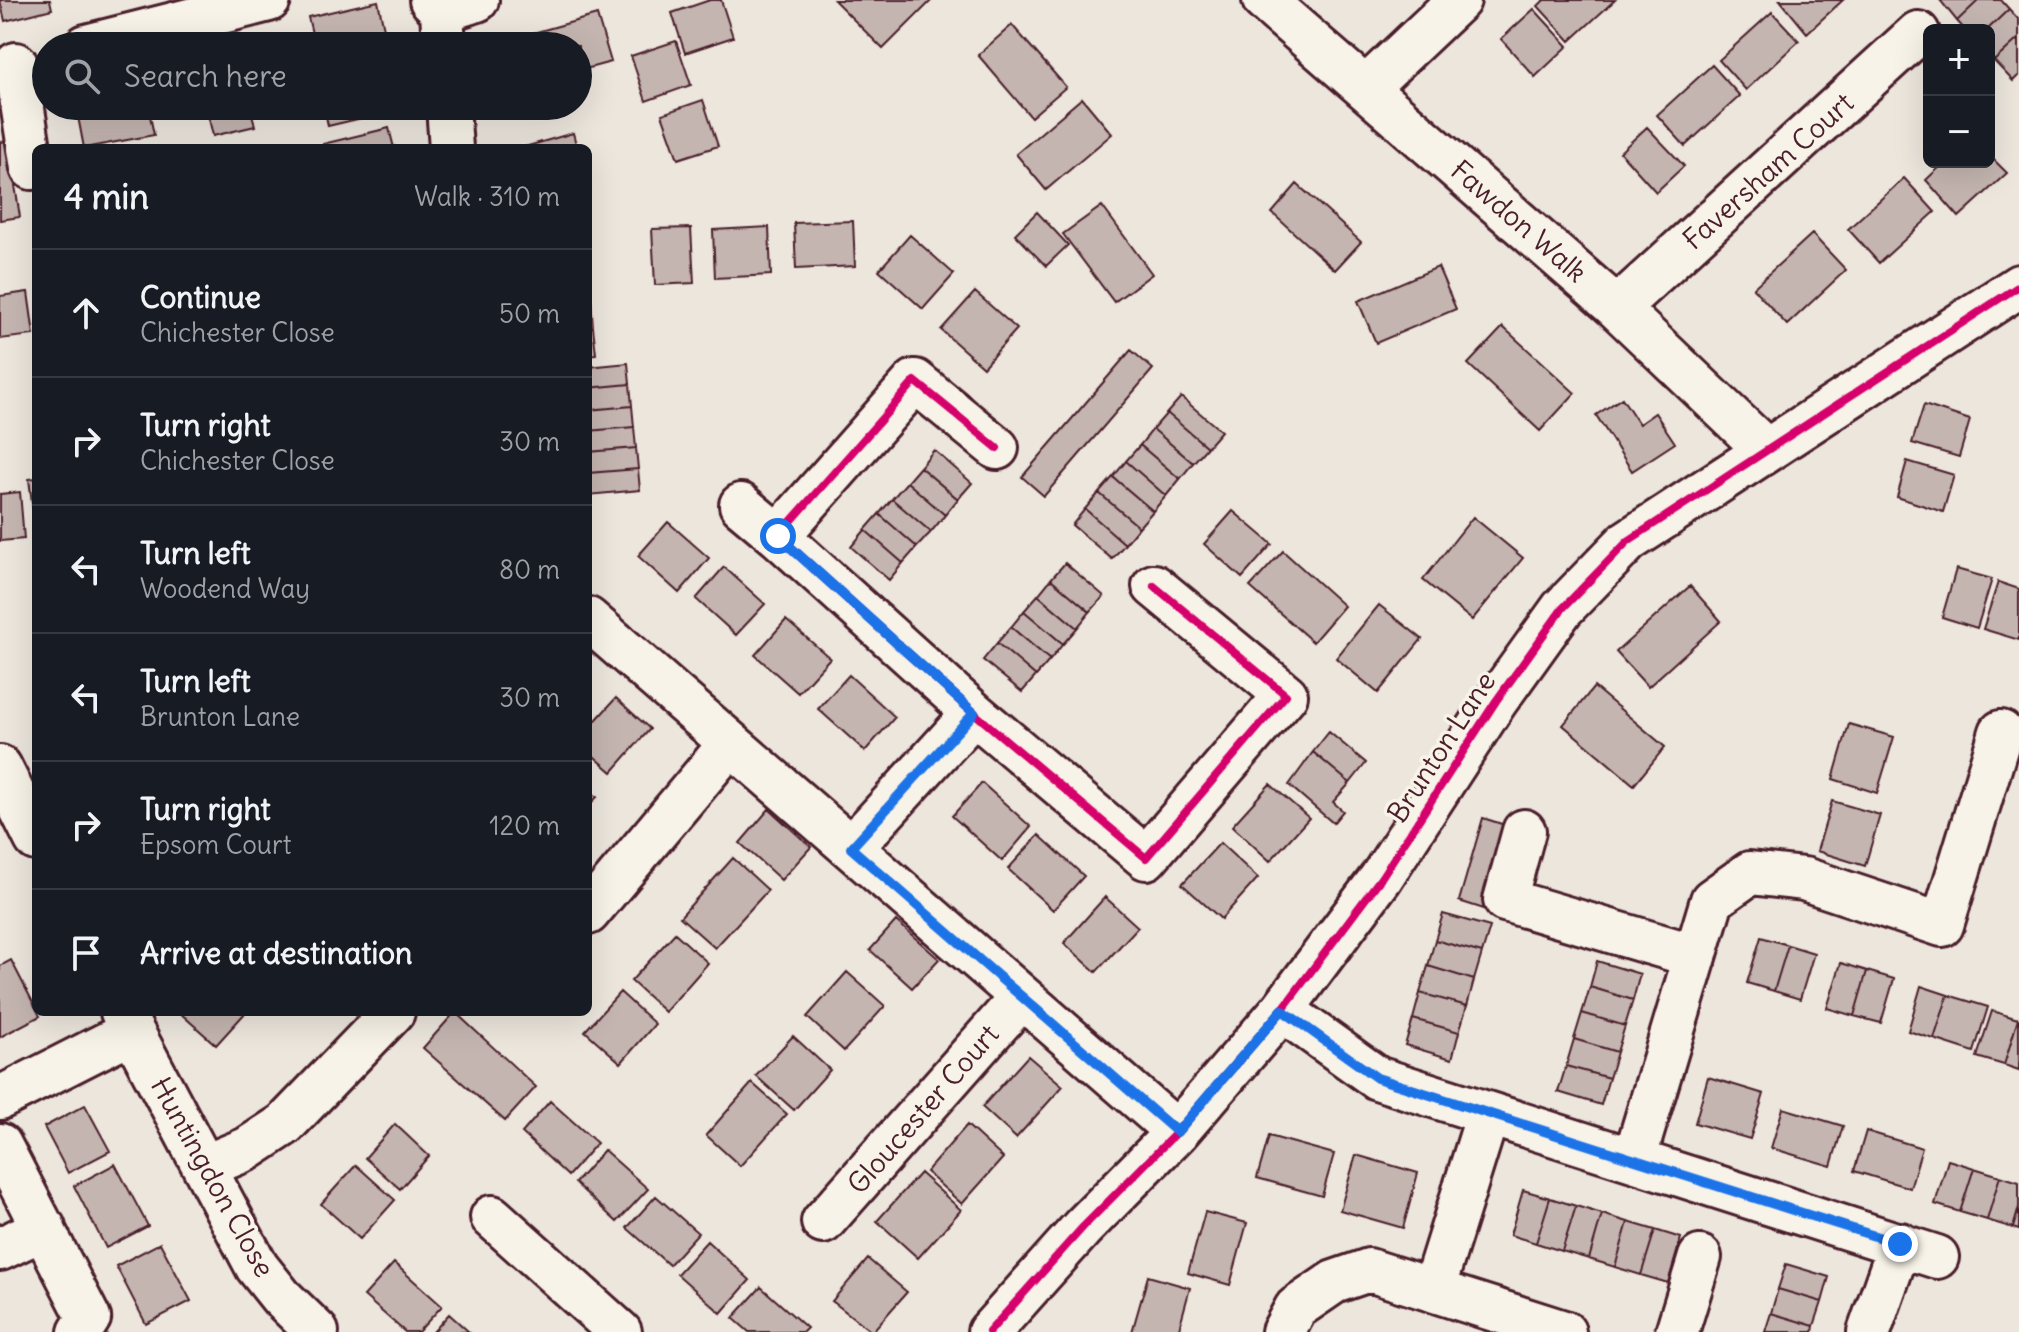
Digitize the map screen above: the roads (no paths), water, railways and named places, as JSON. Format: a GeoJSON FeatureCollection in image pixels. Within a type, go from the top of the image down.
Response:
{"type":"FeatureCollection","features":[{"type":"Feature","properties":{"kind":"street"},"geometry":{"type":"LineString","coordinates":[[142,32],[269,0]]}},
{"type":"Feature","properties":{"kind":"street","name":"Fawdon Walk"},"geometry":{"type":"LineString","coordinates":[[1264,0],[1617,308],[1766,450]]}},
{"type":"Feature","properties":{"kind":"street"},"geometry":{"type":"LineString","coordinates":[[1367,87],[1459,0]]}},
{"type":"Feature","properties":{"kind":"street","name":"Faversham Court"},"geometry":{"type":"LineString","coordinates":[[1617,308],[1918,33]]}},
{"type":"Feature","properties":{"kind":"street"},"geometry":{"type":"LineString","coordinates":[[21,63],[32,168]]}},
{"type":"Feature","properties":{"kind":"street"},"geometry":{"type":"LineString","coordinates":[[449,120],[451,144]]}},
{"type":"Feature","properties":{"kind":"street","name":"Brunton Lane"},"geometry":{"type":"LineString","coordinates":[[989,1332],[1083,1227],[1177,1132],[1282,1010],[1381,878],[1496,701],[1562,609],[1628,541],[2019,286]]}},
{"type":"Feature","properties":{"kind":"street"},"geometry":{"type":"LineString","coordinates":[[778,536],[915,381],[997,448]]}},
{"type":"Feature","properties":{"kind":"street"},"geometry":{"type":"LineString","coordinates":[[741,505],[974,713],[1146,858],[1286,695],[1154,586]]}},
{"type":"Feature","properties":{"kind":"street"},"geometry":{"type":"LineString","coordinates":[[592,623],[1177,1132]]}},
{"type":"Feature","properties":{"kind":"street"},"geometry":{"type":"LineString","coordinates":[[851,848],[974,713]]}},
{"type":"Feature","properties":{"kind":"street"},"geometry":{"type":"LineString","coordinates":[[1634,1160],[1712,900],[1750,873],[1804,879],[1942,925],[2001,732]]}},
{"type":"Feature","properties":{"kind":"street"},"geometry":{"type":"LineString","coordinates":[[592,908],[730,744]]}},
{"type":"Feature","properties":{"kind":"street"},"geometry":{"type":"LineString","coordinates":[[0,767],[32,831]]}},
{"type":"Feature","properties":{"kind":"street"},"geometry":{"type":"LineString","coordinates":[[1524,831],[1505,900],[1695,956]]}},
{"type":"Feature","properties":{"kind":"street","name":"Gloucester Court"},"geometry":{"type":"LineString","coordinates":[[823,1222],[1022,997]]}},
{"type":"Feature","properties":{"kind":"street"},"geometry":{"type":"LineString","coordinates":[[1282,1010],[1377,1078],[1918,1251],[1869,1332]]}},
{"type":"Feature","properties":{"kind":"street"},"geometry":{"type":"LineString","coordinates":[[206,1166],[247,1149],[285,1124],[389,1016]]}},
{"type":"Feature","properties":{"kind":"street"},"geometry":{"type":"LineString","coordinates":[[0,1098],[127,1021]]}},
{"type":"Feature","properties":{"kind":"street","name":"Huntingdon Close"},"geometry":{"type":"LineString","coordinates":[[127,1021],[257,1267],[281,1297],[317,1332]]}},
{"type":"Feature","properties":{"kind":"street"},"geometry":{"type":"LineString","coordinates":[[1433,1290],[1488,1114]]}},
{"type":"Feature","properties":{"kind":"street"},"geometry":{"type":"LineString","coordinates":[[0,1145],[89,1318],[80,1332]]}},
{"type":"Feature","properties":{"kind":"street"},"geometry":{"type":"LineString","coordinates":[[492,1217],[591,1323]]}},
{"type":"Feature","properties":{"kind":"street"},"geometry":{"type":"LineString","coordinates":[[0,1249],[44,1228]]}},
{"type":"Feature","properties":{"kind":"street"},"geometry":{"type":"LineString","coordinates":[[1677,1332],[1700,1257]]}},
{"type":"Feature","properties":{"kind":"street"},"geometry":{"type":"LineString","coordinates":[[1283,1332],[1296,1308],[1334,1282],[1369,1270],[1564,1332]]}}]}
